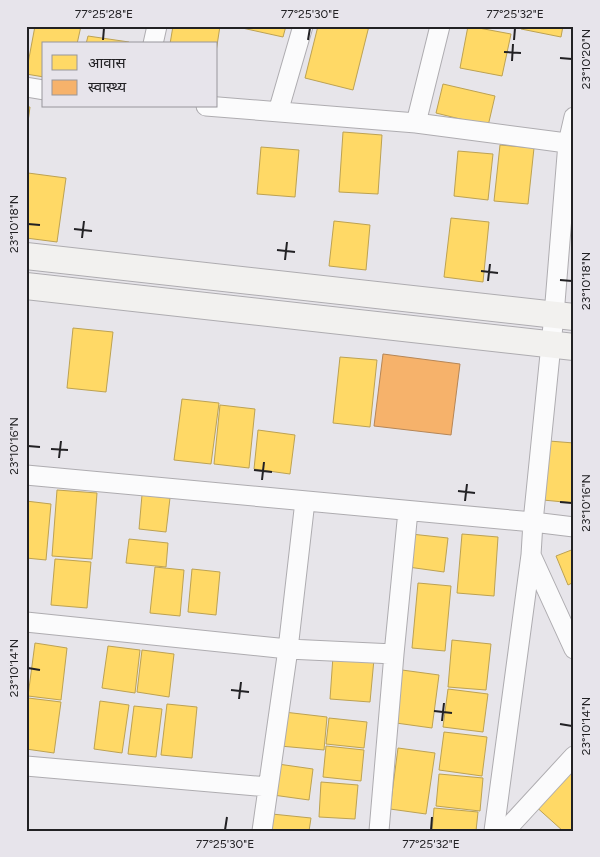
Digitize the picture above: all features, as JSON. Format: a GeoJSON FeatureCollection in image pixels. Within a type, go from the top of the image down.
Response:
{"type":"FeatureCollection","features":[{"type":"Feature","properties":{"kind":"street"},"geometry":{"type":"LineString","coordinates":[[153,42],[157,26]]}},
{"type":"Feature","properties":{"kind":"street"},"geometry":{"type":"LineString","coordinates":[[278,112],[303,26]]}},
{"type":"Feature","properties":{"kind":"street"},"geometry":{"type":"LineString","coordinates":[[416,123],[440,26]]}},
{"type":"Feature","properties":{"kind":"street"},"geometry":{"type":"LineString","coordinates":[[26,88],[42,90]]}},
{"type":"Feature","properties":{"kind":"street"},"geometry":{"type":"LineString","coordinates":[[218,107],[416,123],[571,144]]}},
{"type":"Feature","properties":{"kind":"street"},"geometry":{"type":"LineString","coordinates":[[494,831],[531,555],[532,522],[562,346],[571,144],[574,118]]}},
{"type":"Feature","properties":{"kind":"street"},"geometry":{"type":"LineString","coordinates":[[26,256],[564,316]]}},
{"type":"Feature","properties":{"kind":"street"},"geometry":{"type":"LineString","coordinates":[[26,286],[562,346]]}},
{"type":"Feature","properties":{"kind":"street"},"geometry":{"type":"LineString","coordinates":[[26,475],[532,522],[574,528]]}},
{"type":"Feature","properties":{"kind":"street"},"geometry":{"type":"LineString","coordinates":[[262,831],[288,649],[305,501]]}},
{"type":"Feature","properties":{"kind":"street"},"geometry":{"type":"LineString","coordinates":[[379,831],[408,511]]}},
{"type":"Feature","properties":{"kind":"street"},"geometry":{"type":"LineString","coordinates":[[531,555],[574,650]]}},
{"type":"Feature","properties":{"kind":"street"},"geometry":{"type":"LineString","coordinates":[[26,622],[288,649],[394,654]]}},
{"type":"Feature","properties":{"kind":"street"},"geometry":{"type":"LineString","coordinates":[[505,831],[574,756]]}},
{"type":"Feature","properties":{"kind":"street"},"geometry":{"type":"LineString","coordinates":[[26,766],[268,788]]}},
{"type":"Feature","properties":{"kind":"building: आवास"},"geometry":{"type":"Polygon","coordinates":[[[35,26],[81,26],[77,42],[42,42],[42,77],[26,74],[35,26]]]}},
{"type":"Feature","properties":{"kind":"building: आवास"},"geometry":{"type":"Polygon","coordinates":[[[173,26],[220,26],[218,42],[170,42],[173,26]]]}},
{"type":"Feature","properties":{"kind":"building: आवास"},"geometry":{"type":"Polygon","coordinates":[[[233,26],[286,26],[283,37],[233,26]]]}},
{"type":"Feature","properties":{"kind":"building: आवास"},"geometry":{"type":"Polygon","coordinates":[[[318,26],[369,26],[353,90],[305,78],[318,26]]]}},
{"type":"Feature","properties":{"kind":"building: आवास"},"geometry":{"type":"Polygon","coordinates":[[[468,26],[511,34],[502,76],[460,68],[468,26]]]}},
{"type":"Feature","properties":{"kind":"building: आवास"},"geometry":{"type":"Polygon","coordinates":[[[521,26],[563,26],[561,37],[521,29],[521,26]]]}},
{"type":"Feature","properties":{"kind":"building: आवास"},"geometry":{"type":"Polygon","coordinates":[[[88,36],[129,42],[86,42],[88,36]]]}},
{"type":"Feature","properties":{"kind":"building: आवास"},"geometry":{"type":"Polygon","coordinates":[[[443,84],[495,96],[488,126],[436,113],[443,84]]]}},
{"type":"Feature","properties":{"kind":"building: आवास"},"geometry":{"type":"Polygon","coordinates":[[[26,107],[30,107],[26,137],[26,107]]]}},
{"type":"Feature","properties":{"kind":"building: आवास"},"geometry":{"type":"Polygon","coordinates":[[[343,132],[382,135],[378,194],[339,192],[343,132]]]}},
{"type":"Feature","properties":{"kind":"building: आवास"},"geometry":{"type":"Polygon","coordinates":[[[500,145],[534,148],[528,204],[494,201],[500,145]]]}},
{"type":"Feature","properties":{"kind":"building: आवास"},"geometry":{"type":"Polygon","coordinates":[[[261,147],[299,150],[295,197],[257,194],[261,147]]]}},
{"type":"Feature","properties":{"kind":"building: आवास"},"geometry":{"type":"Polygon","coordinates":[[[458,151],[493,154],[488,200],[454,196],[458,151]]]}},
{"type":"Feature","properties":{"kind":"building: आवास"},"geometry":{"type":"Polygon","coordinates":[[[28,173],[66,178],[57,242],[26,238],[28,173]]]}},
{"type":"Feature","properties":{"kind":"building: आवास"},"geometry":{"type":"Polygon","coordinates":[[[451,218],[489,222],[483,282],[444,277],[451,218]]]}},
{"type":"Feature","properties":{"kind":"building: आवास"},"geometry":{"type":"Polygon","coordinates":[[[334,221],[370,225],[366,270],[329,266],[334,221]]]}},
{"type":"Feature","properties":{"kind":"building: आवास"},"geometry":{"type":"Polygon","coordinates":[[[73,328],[113,332],[106,392],[67,388],[73,328]]]}},
{"type":"Feature","properties":{"kind":"building: आवास"},"geometry":{"type":"Polygon","coordinates":[[[340,357],[377,360],[370,427],[333,423],[340,357]]]}},
{"type":"Feature","properties":{"kind":"building: आवास"},"geometry":{"type":"Polygon","coordinates":[[[182,399],[219,403],[211,464],[174,460],[182,399]]]}},
{"type":"Feature","properties":{"kind":"building: आवास"},"geometry":{"type":"Polygon","coordinates":[[[220,405],[255,409],[249,468],[214,464],[220,405]]]}},
{"type":"Feature","properties":{"kind":"building: आवास"},"geometry":{"type":"Polygon","coordinates":[[[258,430],[295,435],[290,474],[254,469],[258,430]]]}},
{"type":"Feature","properties":{"kind":"building: आवास"},"geometry":{"type":"Polygon","coordinates":[[[549,441],[574,443],[574,503],[543,500],[549,441]]]}},
{"type":"Feature","properties":{"kind":"building: आवास"},"geometry":{"type":"Polygon","coordinates":[[[57,490],[97,493],[92,559],[52,556],[57,490]]]}},
{"type":"Feature","properties":{"kind":"building: आवास"},"geometry":{"type":"Polygon","coordinates":[[[142,495],[170,498],[166,532],[139,529],[142,495]]]}},
{"type":"Feature","properties":{"kind":"building: आवास"},"geometry":{"type":"Polygon","coordinates":[[[26,501],[51,504],[46,560],[26,558],[26,501]]]}},
{"type":"Feature","properties":{"kind":"building: आवास"},"geometry":{"type":"Polygon","coordinates":[[[411,534],[448,538],[444,572],[408,567],[411,534]]]}},
{"type":"Feature","properties":{"kind":"building: आवास"},"geometry":{"type":"Polygon","coordinates":[[[462,534],[498,537],[494,596],[457,593],[462,534]]]}},
{"type":"Feature","properties":{"kind":"building: आवास"},"geometry":{"type":"Polygon","coordinates":[[[129,539],[168,543],[166,567],[126,563],[129,539]]]}},
{"type":"Feature","properties":{"kind":"building: आवास"},"geometry":{"type":"Polygon","coordinates":[[[574,549],[574,582],[568,585],[556,556],[574,549]]]}},
{"type":"Feature","properties":{"kind":"building: आवास"},"geometry":{"type":"Polygon","coordinates":[[[55,559],[91,562],[87,608],[51,605],[55,559]]]}},
{"type":"Feature","properties":{"kind":"building: आवास"},"geometry":{"type":"Polygon","coordinates":[[[155,567],[184,570],[180,616],[150,613],[155,567]]]}},
{"type":"Feature","properties":{"kind":"building: आवास"},"geometry":{"type":"Polygon","coordinates":[[[192,569],[220,572],[216,615],[188,612],[192,569]]]}},
{"type":"Feature","properties":{"kind":"building: आवास"},"geometry":{"type":"Polygon","coordinates":[[[418,583],[451,586],[445,651],[412,648],[418,583]]]}},
{"type":"Feature","properties":{"kind":"building: आवास"},"geometry":{"type":"Polygon","coordinates":[[[452,640],[491,644],[486,690],[448,687],[452,640]]]}},
{"type":"Feature","properties":{"kind":"building: आवास"},"geometry":{"type":"Polygon","coordinates":[[[35,643],[67,648],[61,700],[28,696],[35,643]]]}},
{"type":"Feature","properties":{"kind":"building: आवास"},"geometry":{"type":"Polygon","coordinates":[[[108,646],[140,650],[135,693],[102,688],[108,646]]]}},
{"type":"Feature","properties":{"kind":"building: आवास"},"geometry":{"type":"Polygon","coordinates":[[[142,650],[174,654],[169,697],[137,692],[142,650]]]}},
{"type":"Feature","properties":{"kind":"building: आवास"},"geometry":{"type":"Polygon","coordinates":[[[333,656],[374,659],[370,702],[330,699],[333,656]]]}},
{"type":"Feature","properties":{"kind":"building: आवास"},"geometry":{"type":"Polygon","coordinates":[[[402,670],[439,675],[432,728],[396,723],[402,670]]]}},
{"type":"Feature","properties":{"kind":"building: आवास"},"geometry":{"type":"Polygon","coordinates":[[[448,689],[488,694],[483,732],[443,727],[448,689]]]}},
{"type":"Feature","properties":{"kind":"building: आवास"},"geometry":{"type":"Polygon","coordinates":[[[28,698],[61,702],[54,753],[26,749],[28,698]]]}},
{"type":"Feature","properties":{"kind":"building: आवास"},"geometry":{"type":"Polygon","coordinates":[[[100,701],[129,705],[122,753],[94,749],[100,701]]]}},
{"type":"Feature","properties":{"kind":"building: आवास"},"geometry":{"type":"Polygon","coordinates":[[[167,704],[197,707],[192,758],[161,755],[167,704]]]}},
{"type":"Feature","properties":{"kind":"building: आवास"},"geometry":{"type":"Polygon","coordinates":[[[134,706],[162,709],[156,757],[128,754],[134,706]]]}},
{"type":"Feature","properties":{"kind":"building: आवास"},"geometry":{"type":"Polygon","coordinates":[[[284,712],[327,717],[324,750],[280,746],[284,712]]]}},
{"type":"Feature","properties":{"kind":"building: आवास"},"geometry":{"type":"Polygon","coordinates":[[[329,718],[367,722],[364,748],[326,744],[329,718]]]}},
{"type":"Feature","properties":{"kind":"building: आवास"},"geometry":{"type":"Polygon","coordinates":[[[444,732],[487,737],[482,776],[439,770],[444,732]]]}},
{"type":"Feature","properties":{"kind":"building: आवास"},"geometry":{"type":"Polygon","coordinates":[[[326,746],[364,750],[361,781],[323,777],[326,746]]]}},
{"type":"Feature","properties":{"kind":"building: आवास"},"geometry":{"type":"Polygon","coordinates":[[[398,748],[435,753],[426,814],[390,809],[398,748]]]}},
{"type":"Feature","properties":{"kind":"building: आवास"},"geometry":{"type":"Polygon","coordinates":[[[574,760],[574,828],[571,831],[563,831],[533,804],[574,760]]]}},
{"type":"Feature","properties":{"kind":"building: आवास"},"geometry":{"type":"Polygon","coordinates":[[[278,764],[313,769],[309,800],[273,795],[278,764]]]}},
{"type":"Feature","properties":{"kind":"building: आवास"},"geometry":{"type":"Polygon","coordinates":[[[439,774],[483,778],[480,811],[436,806],[439,774]]]}},
{"type":"Feature","properties":{"kind":"building: आवास"},"geometry":{"type":"Polygon","coordinates":[[[321,782],[358,785],[355,819],[319,817],[321,782]]]}},
{"type":"Feature","properties":{"kind":"building: आवास"},"geometry":{"type":"Polygon","coordinates":[[[434,808],[478,812],[476,831],[432,831],[434,808]]]}},
{"type":"Feature","properties":{"kind":"building: आवास"},"geometry":{"type":"Polygon","coordinates":[[[272,814],[311,818],[309,831],[271,831],[272,814]]]}},
{"type":"Feature","properties":{"kind":"building: स्वास्थ्य"},"geometry":{"type":"Polygon","coordinates":[[[383,354],[460,364],[451,435],[374,426],[383,354]]]}}]}
